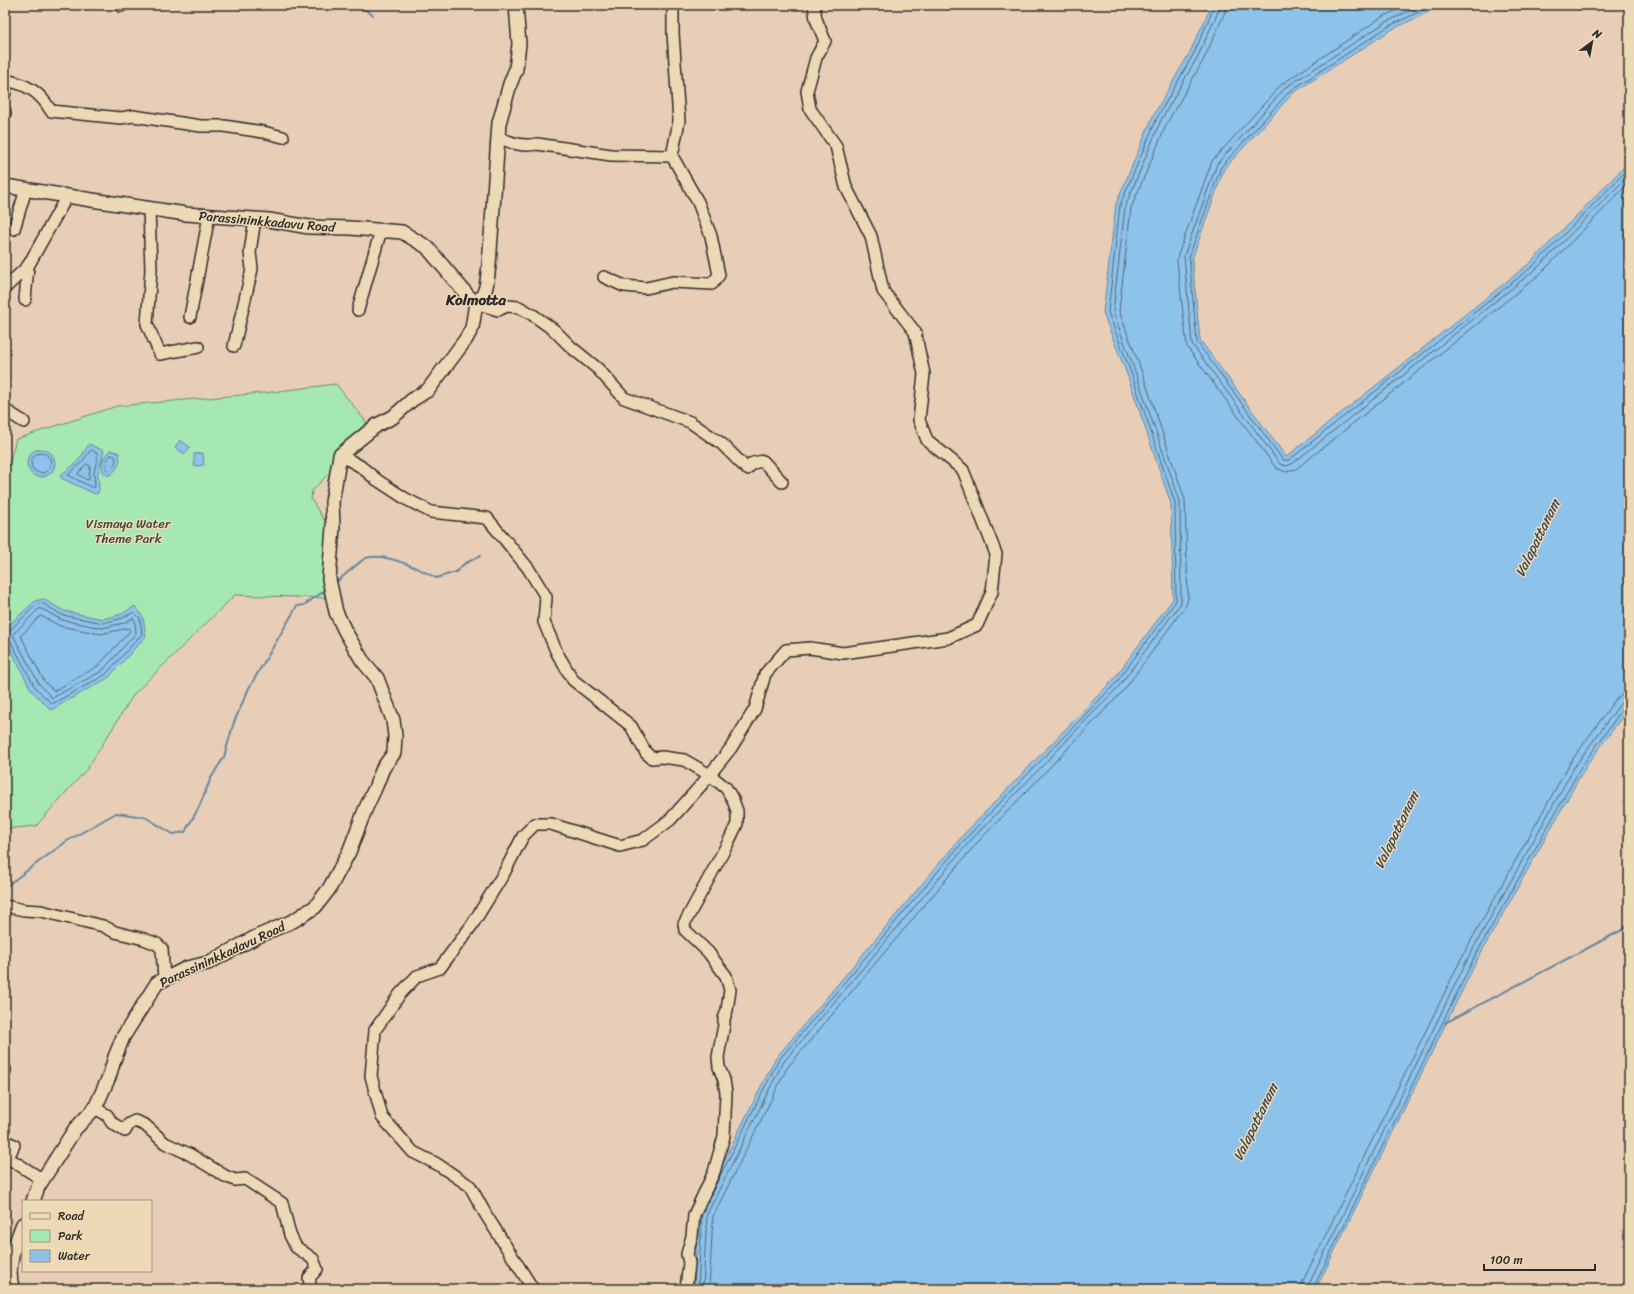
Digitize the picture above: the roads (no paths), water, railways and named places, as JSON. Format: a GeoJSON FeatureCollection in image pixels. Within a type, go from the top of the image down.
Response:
{"type":"FeatureCollection","features":[{"type":"Feature","properties":{"kind":"main road"},"geometry":{"type":"LineString","coordinates":[[340,455],[377,425],[392,417],[412,400],[428,390],[466,339],[472,328],[476,303],[483,297],[489,264],[498,137],[501,116],[516,69],[519,44],[516,5]]}},
{"type":"Feature","properties":{"kind":"main road","name":"Parassininkkadavu Road"},"geometry":{"type":"LineString","coordinates":[[5,186],[208,216],[255,219],[309,227],[402,232],[427,247],[468,296],[476,303]]}},
{"type":"Feature","properties":{"kind":"main road","name":"Parassininkkadavu Road"},"geometry":{"type":"LineString","coordinates":[[33,1200],[38,1187],[75,1128],[95,1108],[109,1077],[115,1057],[124,1037],[156,983],[187,968],[208,963],[256,937],[293,921],[315,907],[329,889],[349,852],[383,768],[394,753],[395,736],[393,720],[377,678],[362,660],[336,612],[329,579],[333,526],[332,502],[340,455]]}},
{"type":"Feature","properties":{"kind":"main road"},"geometry":{"type":"LineString","coordinates":[[10,1283],[14,1248],[22,1227]]}},
{"type":"Feature","properties":{"kind":"street"},"geometry":{"type":"LineString","coordinates":[[604,277],[624,286],[646,288],[673,282],[712,284],[719,275],[710,236],[698,202],[672,156],[679,121],[673,33],[673,5]]}},
{"type":"Feature","properties":{"kind":"street"},"geometry":{"type":"LineString","coordinates":[[532,1289],[486,1215],[470,1186],[437,1164],[413,1152],[382,1117],[371,1076],[375,1030],[400,994],[417,976],[440,968],[472,925],[504,873],[523,836],[535,824],[551,824],[620,846],[643,840],[670,820],[710,775],[731,748],[755,709],[765,674],[786,650],[810,648],[843,653],[948,638],[977,625],[992,592],[996,554],[963,470],[927,440],[919,420],[924,374],[915,332],[883,291],[871,236],[846,187],[836,146],[810,109],[807,91],[816,58],[825,41],[816,19],[814,5]]}},
{"type":"Feature","properties":{"kind":"street"},"geometry":{"type":"LineString","coordinates":[[5,93],[6,80],[32,89],[44,99],[51,111],[121,118],[134,116],[201,126],[224,126],[263,132],[283,137]]}},
{"type":"Feature","properties":{"kind":"street"},"geometry":{"type":"LineString","coordinates":[[498,137],[508,142],[526,146],[537,144],[611,154],[672,156]]}},
{"type":"Feature","properties":{"kind":"street"},"geometry":{"type":"LineString","coordinates":[[14,229],[26,189]]}},
{"type":"Feature","properties":{"kind":"street"},"geometry":{"type":"LineString","coordinates":[[5,288],[28,266],[67,196]]}},
{"type":"Feature","properties":{"kind":"street"},"geometry":{"type":"LineString","coordinates":[[149,208],[151,270],[147,324],[160,354],[198,348]]}},
{"type":"Feature","properties":{"kind":"street"},"geometry":{"type":"LineString","coordinates":[[190,317],[208,216]]}},
{"type":"Feature","properties":{"kind":"street"},"geometry":{"type":"LineString","coordinates":[[234,346],[252,269],[250,252],[255,219]]}},
{"type":"Feature","properties":{"kind":"street"},"geometry":{"type":"LineString","coordinates":[[358,310],[381,230]]}},
{"type":"Feature","properties":{"kind":"street"},"geometry":{"type":"LineString","coordinates":[[25,300],[28,266]]}},
{"type":"Feature","properties":{"kind":"street"},"geometry":{"type":"LineString","coordinates":[[476,303],[498,310],[507,306],[519,307],[533,315],[554,330],[571,347],[598,368],[624,398],[690,422],[722,444],[747,468],[753,463],[763,461],[782,482]]}},
{"type":"Feature","properties":{"kind":"street"},"geometry":{"type":"LineString","coordinates":[[5,410],[24,422]]}},
{"type":"Feature","properties":{"kind":"street"},"geometry":{"type":"LineString","coordinates":[[340,455],[360,466],[377,480],[406,499],[432,512],[487,518],[528,568],[546,597],[544,622],[557,653],[573,680],[631,726],[646,753],[652,758],[662,757],[684,760],[710,775],[726,788],[733,800],[737,811],[737,824],[714,870],[687,916],[684,924],[685,930],[708,952],[722,970],[726,976],[730,990],[718,1057],[719,1067],[724,1080],[726,1104],[724,1136],[714,1172],[697,1208],[692,1224],[692,1236],[687,1254],[689,1263],[686,1289]]}},
{"type":"Feature","properties":{"kind":"street"},"geometry":{"type":"LineString","coordinates":[[5,906],[24,910],[41,911],[103,926],[115,932],[144,938],[157,944],[162,949],[164,979]]}},
{"type":"Feature","properties":{"kind":"street"},"geometry":{"type":"LineString","coordinates":[[95,1108],[107,1116],[112,1123],[125,1131],[129,1124],[135,1121],[146,1125],[165,1143],[211,1166],[225,1176],[235,1180],[245,1180],[282,1204],[290,1235],[296,1247],[313,1259],[317,1269],[309,1278],[311,1289]]}},
{"type":"Feature","properties":{"kind":"street"},"geometry":{"type":"LineString","coordinates":[[5,1141],[14,1145],[8,1158],[40,1178],[38,1187]]}},
{"type":"Feature","properties":{"kind":"water","name":"Valapattanam"},"geometry":{"type":"Polygon","coordinates":[[[1212,5],[1443,5],[1391,30],[1293,93],[1224,169],[1192,259],[1200,340],[1286,457],[1530,263],[1629,162],[1629,707],[1583,771],[1477,960],[1316,1289],[694,1289],[698,1212],[775,1059],[964,834],[1113,680],[1173,599],[1171,504],[1128,377],[1103,313],[1116,204],[1153,116],[1190,52],[1212,5]]]}},
{"type":"Feature","properties":{"kind":"water"},"geometry":{"type":"Polygon","coordinates":[[[180,440],[190,447],[185,454],[175,448],[180,440]]]}},
{"type":"Feature","properties":{"kind":"water"},"geometry":{"type":"Polygon","coordinates":[[[89,444],[104,451],[98,473],[99,489],[98,493],[95,494],[61,478],[61,475],[74,465],[89,444]]]}},
{"type":"Feature","properties":{"kind":"water"},"geometry":{"type":"Polygon","coordinates":[[[41,449],[51,453],[55,463],[51,473],[41,477],[31,473],[27,463],[31,453],[41,449]]]}},
{"type":"Feature","properties":{"kind":"water"},"geometry":{"type":"Polygon","coordinates":[[[110,450],[119,453],[120,460],[115,471],[110,475],[106,475],[102,469],[102,462],[105,455],[110,450]]]}},
{"type":"Feature","properties":{"kind":"water"},"geometry":{"type":"Polygon","coordinates":[[[203,453],[204,465],[194,466],[194,454],[203,453]]]}},
{"type":"Feature","properties":{"kind":"water"},"geometry":{"type":"Polygon","coordinates":[[[43,599],[64,611],[103,619],[122,614],[135,606],[143,617],[146,636],[108,678],[51,710],[31,690],[5,638],[5,629],[35,601],[43,599]]]}},
{"type":"Feature","properties":{"kind":"waterway"},"geometry":{"type":"LineString","coordinates":[[358,5],[373,15]]}},
{"type":"Feature","properties":{"kind":"waterway"},"geometry":{"type":"LineString","coordinates":[[335,583],[366,558],[383,557],[392,559],[412,566],[436,578],[456,572],[464,564],[480,556]]}},
{"type":"Feature","properties":{"kind":"waterway"},"geometry":{"type":"LineString","coordinates":[[5,887],[67,841],[116,813],[145,817],[173,834],[185,832],[199,807],[211,778],[224,757],[234,722],[249,688],[297,606],[304,605],[323,592]]}},
{"type":"Feature","properties":{"kind":"waterway"},"geometry":{"type":"LineString","coordinates":[[1445,1023],[1624,929],[1629,924]]}},
{"type":"Feature","properties":{"kind":"district","name":"Kolmotta"},"geometry":{"type":"Point","coordinates":[476,300]}},
{"type":"Feature","properties":{"kind":"park label","name":"Vismaya Water Theme Park"},"geometry":{"type":"Point","coordinates":[128,530]}}]}
